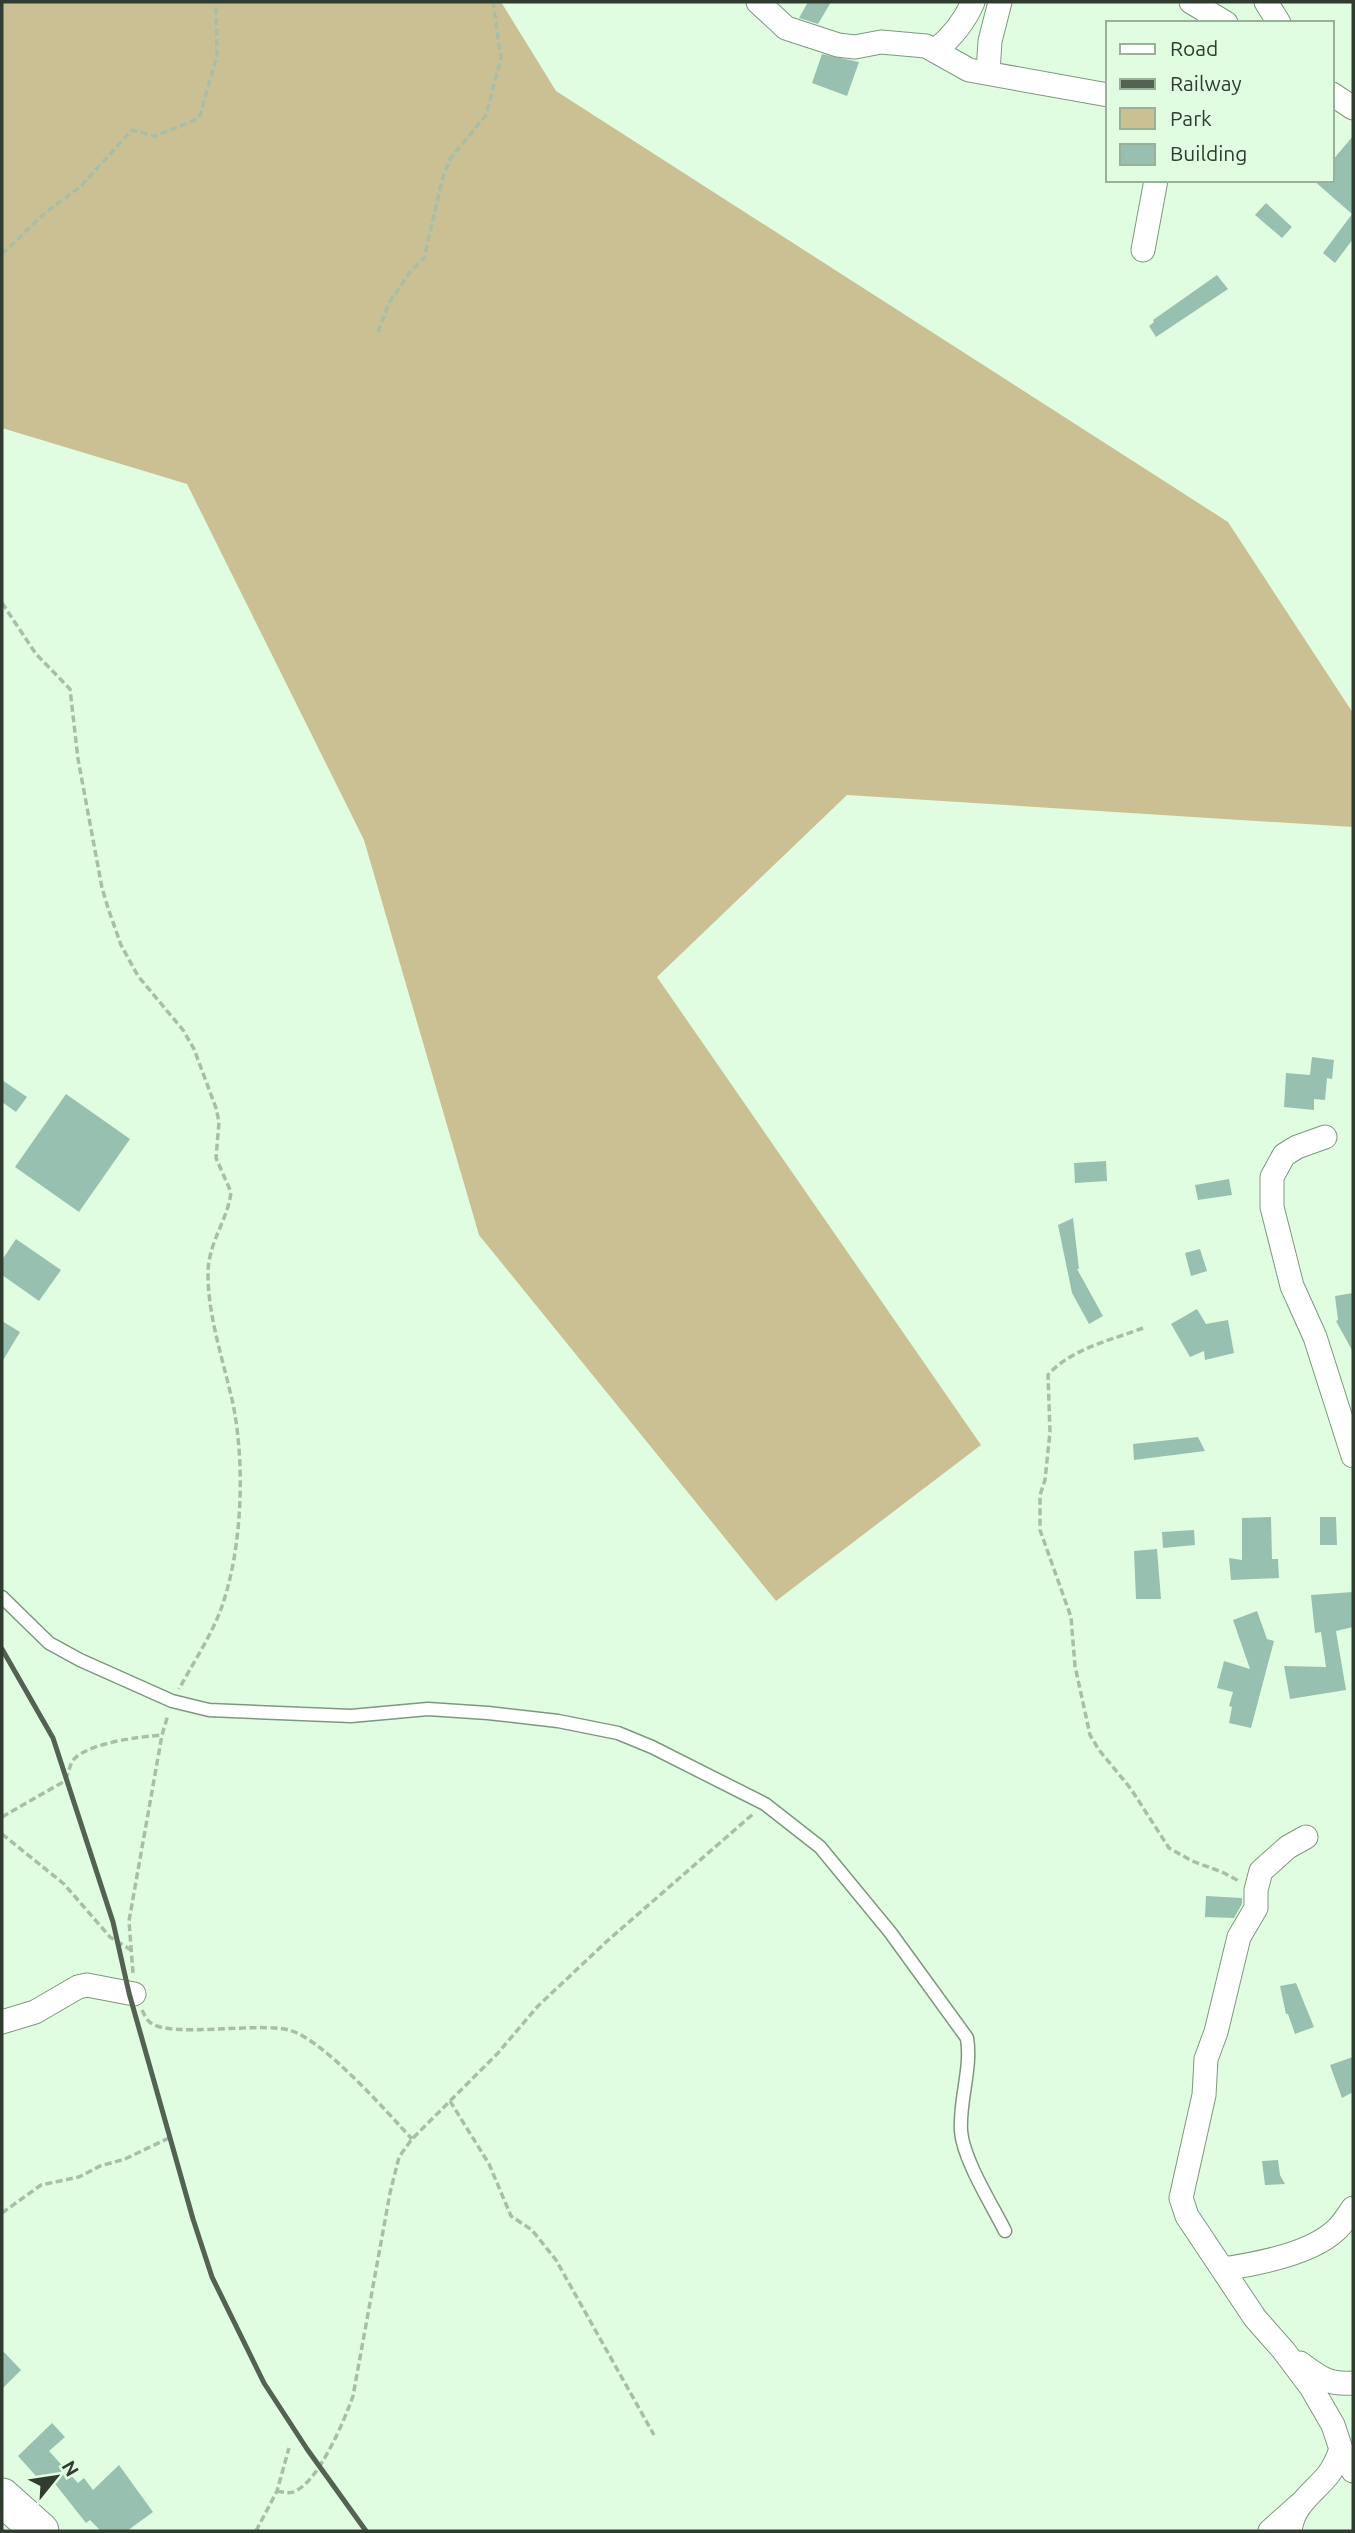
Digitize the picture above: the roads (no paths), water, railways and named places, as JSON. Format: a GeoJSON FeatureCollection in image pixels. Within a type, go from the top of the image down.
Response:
{"type":"FeatureCollection","features":[{"type":"Feature","properties":{"kind":"main road"},"geometry":{"type":"LineString","coordinates":[[2,2497],[40,2531]]}},
{"type":"Feature","properties":{"kind":"street"},"geometry":{"type":"LineString","coordinates":[[758,2],[786,28],[815,39],[855,47],[881,42],[926,46],[969,70],[1106,95]]}},
{"type":"Feature","properties":{"kind":"street"},"geometry":{"type":"LineString","coordinates":[[935,51],[949,40],[968,14],[973,2]]}},
{"type":"Feature","properties":{"kind":"street"},"geometry":{"type":"LineString","coordinates":[[988,73],[990,41],[1000,2]]}},
{"type":"Feature","properties":{"kind":"street"},"geometry":{"type":"LineString","coordinates":[[1191,2],[1223,21]]}},
{"type":"Feature","properties":{"kind":"street"},"geometry":{"type":"LineString","coordinates":[[1266,2],[1278,21]]}},
{"type":"Feature","properties":{"kind":"street"},"geometry":{"type":"LineString","coordinates":[[1334,95],[1353,108]]}},
{"type":"Feature","properties":{"kind":"street"},"geometry":{"type":"LineString","coordinates":[[1143,250],[1156,182]]}},
{"type":"Feature","properties":{"kind":"street"},"geometry":{"type":"LineString","coordinates":[[1325,1137],[1284,1155],[1272,1177],[1272,1207],[1292,1286],[1315,1337],[1353,1457]]}},
{"type":"Feature","properties":{"kind":"street"},"geometry":{"type":"LineString","coordinates":[[1306,1837],[1268,1863],[1257,1880],[1256,1908],[1239,1937],[1216,2032],[1206,2059],[1203,2095],[1181,2198],[1187,2216],[1255,2318],[1311,2387],[1333,2426],[1353,2471]]}},
{"type":"Feature","properties":{"kind":"street"},"geometry":{"type":"LineString","coordinates":[[2,2022],[35,2012],[78,1987],[88,1985],[134,1994]]}},
{"type":"Feature","properties":{"kind":"street"},"geometry":{"type":"LineString","coordinates":[[1223,2269],[1276,2259],[1322,2239],[1336,2230],[1353,2208]]}},
{"type":"Feature","properties":{"kind":"street"},"geometry":{"type":"LineString","coordinates":[[1284,2351],[1326,2381],[1337,2384],[1353,2383]]}},
{"type":"Feature","properties":{"kind":"street"},"geometry":{"type":"LineString","coordinates":[[1270,2531],[1328,2474],[1341,2449]]}},
{"type":"Feature","properties":{"kind":"street"},"geometry":{"type":"LineString","coordinates":[[1290,2531],[1299,2505]]}},
{"type":"Feature","properties":{"kind":"lane"},"geometry":{"type":"LineString","coordinates":[[2,1597],[49,1643],[80,1660],[172,1701],[209,1710],[351,1716],[428,1709],[558,1721],[618,1734],[641,1742],[765,1804],[820,1847],[890,1932],[967,2038],[969,2052],[961,2131],[964,2147],[1005,2231]]}},
{"type":"Feature","properties":{"kind":"railway"},"geometry":{"type":"LineString","coordinates":[[2,1649],[53,1738],[113,1922],[129,1993],[212,2277],[264,2383],[366,2531]]}}]}
